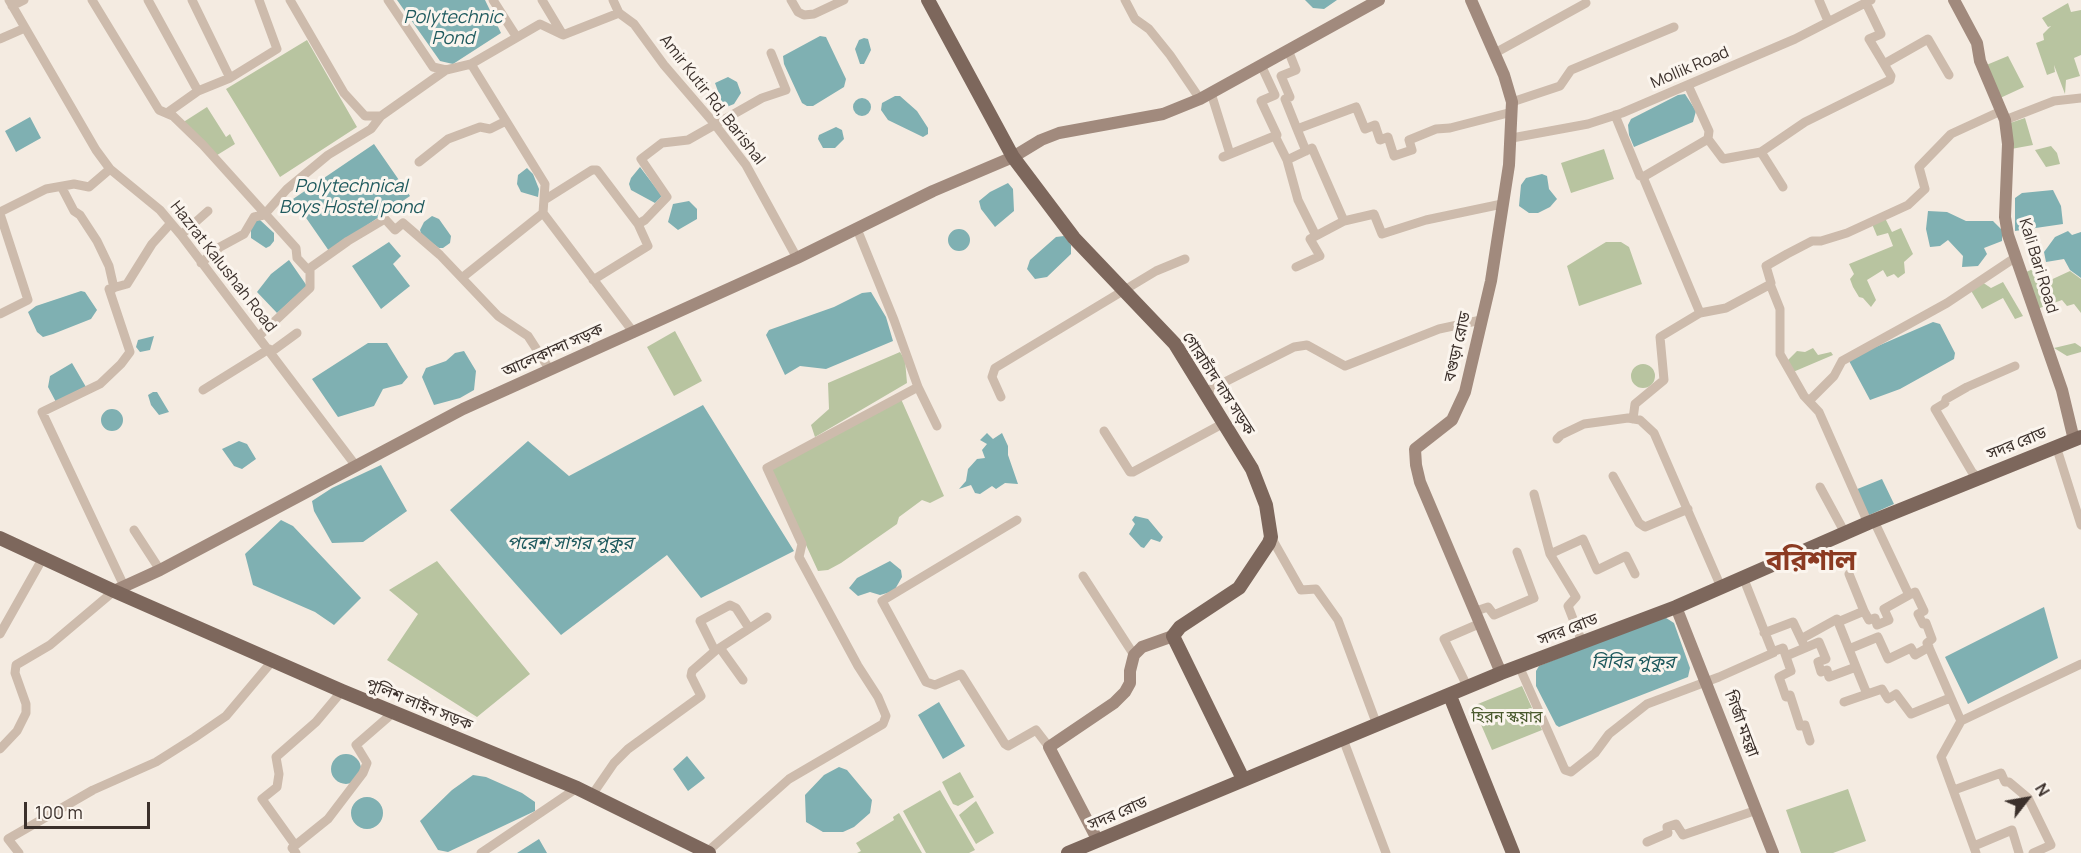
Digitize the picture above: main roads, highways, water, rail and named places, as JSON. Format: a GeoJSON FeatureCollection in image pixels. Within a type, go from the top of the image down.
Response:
{"type":"FeatureCollection","features":[{"type":"Feature","properties":{"kind":"main road","name":"গোরাচাঁদ দাস সড়ক"},"geometry":{"type":"LineString","coordinates":[[928,0],[1013,157],[1074,238],[1175,344],[1252,469],[1266,505],[1271,537],[1239,588],[1180,627],[1173,636]]}},
{"type":"Feature","properties":{"kind":"main road","name":"আলেকান্দা সড়ক"},"geometry":{"type":"LineString","coordinates":[[119,589],[160,570],[463,409],[797,258],[933,191],[1013,157],[1041,140],[1059,133],[1140,119],[1200,99],[1378,0]]}},
{"type":"Feature","properties":{"kind":"main road","name":"বগুড়া রোড"},"geometry":{"type":"LineString","coordinates":[[1471,0],[1495,53],[1512,107],[1512,138],[1491,281],[1466,392],[1452,420],[1415,449],[1420,482],[1501,673]]}},
{"type":"Feature","properties":{"kind":"main road","name":"Kali Bari Road"},"geometry":{"type":"LineString","coordinates":[[1954,0],[1977,43],[1980,61],[2003,116],[2007,144],[2005,217],[2016,257],[2078,439]]}},
{"type":"Feature","properties":{"kind":"main road","name":"সদর রোড"},"geometry":{"type":"LineString","coordinates":[[1068,853],[1501,673],[1676,607],[1871,522],[2078,439]]}},
{"type":"Feature","properties":{"kind":"main road","name":"পুলিশ লাইন সড়ক"},"geometry":{"type":"LineString","coordinates":[[0,538],[119,589],[342,691],[577,788],[708,852]]}},
{"type":"Feature","properties":{"kind":"main road","name":"গির্জা মহল্লা"},"geometry":{"type":"LineString","coordinates":[[1676,607],[1707,680],[1773,853]]}},
{"type":"Feature","properties":{"kind":"main road"},"geometry":{"type":"LineString","coordinates":[[1098,841],[1049,747],[1114,703],[1125,692],[1130,683],[1134,655],[1142,647],[1173,636],[1243,779]]}},
{"type":"Feature","properties":{"kind":"main road"},"geometry":{"type":"LineString","coordinates":[[1450,696],[1513,853]]}},
{"type":"Feature","properties":{"kind":"water","name":"Polytechnic Pond"},"geometry":{"type":"Polygon","coordinates":[[[397,0],[485,0],[501,33],[453,64],[440,61],[397,0]]]}},
{"type":"Feature","properties":{"kind":"water"},"geometry":{"type":"Polygon","coordinates":[[[1305,0],[1337,0],[1324,9],[1313,8],[1305,0]]]}},
{"type":"Feature","properties":{"kind":"water"},"geometry":{"type":"Polygon","coordinates":[[[820,36],[826,37],[846,79],[844,87],[813,106],[807,106],[802,103],[784,64],[783,56],[820,36]]]}},
{"type":"Feature","properties":{"kind":"water"},"geometry":{"type":"Polygon","coordinates":[[[868,39],[871,50],[864,64],[860,64],[855,49],[859,40],[868,39]]]}},
{"type":"Feature","properties":{"kind":"water"},"geometry":{"type":"Polygon","coordinates":[[[728,77],[737,82],[741,93],[734,104],[724,108],[715,83],[728,77]]]}},
{"type":"Feature","properties":{"kind":"water"},"geometry":{"type":"Polygon","coordinates":[[[1685,94],[1696,111],[1693,122],[1634,147],[1629,135],[1628,125],[1631,119],[1678,95],[1685,94]]]}},
{"type":"Feature","properties":{"kind":"water"},"geometry":{"type":"Polygon","coordinates":[[[895,96],[900,96],[917,111],[928,128],[928,134],[923,137],[888,120],[881,110],[882,103],[895,96]]]}},
{"type":"Feature","properties":{"kind":"water"},"geometry":{"type":"Polygon","coordinates":[[[862,98],[868,101],[871,107],[868,113],[862,116],[856,113],[853,107],[856,101],[862,98]]]}},
{"type":"Feature","properties":{"kind":"water"},"geometry":{"type":"Polygon","coordinates":[[[30,117],[41,138],[16,152],[5,131],[30,117]]]}},
{"type":"Feature","properties":{"kind":"water"},"geometry":{"type":"Polygon","coordinates":[[[836,127],[842,130],[844,139],[835,148],[823,148],[818,139],[819,135],[836,127]]]}},
{"type":"Feature","properties":{"kind":"water","name":"Polytechnical Boys Hostel pond"},"geometry":{"type":"Polygon","coordinates":[[[374,144],[410,196],[329,251],[293,199],[374,144]]]}},
{"type":"Feature","properties":{"kind":"water"},"geometry":{"type":"Polygon","coordinates":[[[640,167],[662,196],[655,203],[631,190],[629,184],[631,178],[640,167]]]}},
{"type":"Feature","properties":{"kind":"water"},"geometry":{"type":"Polygon","coordinates":[[[527,168],[533,174],[539,189],[538,197],[521,192],[517,184],[518,175],[527,168]]]}},
{"type":"Feature","properties":{"kind":"water"},"geometry":{"type":"Polygon","coordinates":[[[1542,174],[1547,176],[1549,189],[1557,199],[1550,207],[1538,213],[1529,213],[1519,206],[1521,185],[1526,178],[1542,174]]]}},
{"type":"Feature","properties":{"kind":"water"},"geometry":{"type":"Polygon","coordinates":[[[1008,183],[1013,189],[1014,211],[995,227],[981,209],[979,201],[990,192],[1008,183]]]}},
{"type":"Feature","properties":{"kind":"water"},"geometry":{"type":"Polygon","coordinates":[[[2053,190],[2061,206],[2063,224],[2015,231],[2015,198],[2022,193],[2053,190]]]}},
{"type":"Feature","properties":{"kind":"water"},"geometry":{"type":"Polygon","coordinates":[[[689,201],[697,209],[697,219],[678,230],[668,222],[673,204],[689,201]]]}},
{"type":"Feature","properties":{"kind":"water"},"geometry":{"type":"Polygon","coordinates":[[[1928,211],[1947,212],[1966,221],[1993,221],[2002,230],[2002,241],[1984,248],[1987,254],[1978,266],[1962,267],[1963,256],[1948,240],[1940,246],[1930,247],[1926,229],[1928,211]]]}},
{"type":"Feature","properties":{"kind":"water"},"geometry":{"type":"Polygon","coordinates":[[[432,216],[439,219],[451,236],[450,243],[443,248],[439,248],[422,236],[420,230],[424,222],[432,216]]]}},
{"type":"Feature","properties":{"kind":"water"},"geometry":{"type":"Polygon","coordinates":[[[255,220],[260,220],[274,233],[274,241],[266,248],[251,238],[251,225],[255,220]]]}},
{"type":"Feature","properties":{"kind":"water"},"geometry":{"type":"Polygon","coordinates":[[[959,229],[969,236],[970,240],[963,250],[959,251],[949,244],[948,240],[955,230],[959,229]]]}},
{"type":"Feature","properties":{"kind":"water"},"geometry":{"type":"Polygon","coordinates":[[[2068,231],[2072,235],[2081,232],[2081,278],[2070,270],[2064,259],[2046,262],[2044,252],[2055,237],[2068,231]]]}},
{"type":"Feature","properties":{"kind":"water"},"geometry":{"type":"Polygon","coordinates":[[[1064,236],[1071,245],[1071,254],[1047,277],[1035,279],[1027,269],[1030,260],[1056,237],[1064,236]]]}},
{"type":"Feature","properties":{"kind":"water"},"geometry":{"type":"Polygon","coordinates":[[[389,242],[401,256],[393,264],[410,286],[381,309],[352,266],[389,242]]]}},
{"type":"Feature","properties":{"kind":"water"},"geometry":{"type":"Polygon","coordinates":[[[289,260],[307,286],[277,313],[257,292],[271,274],[289,260]]]}},
{"type":"Feature","properties":{"kind":"water"},"geometry":{"type":"Polygon","coordinates":[[[81,291],[85,292],[97,310],[91,319],[43,337],[37,332],[28,312],[36,306],[81,291]]]}},
{"type":"Feature","properties":{"kind":"water"},"geometry":{"type":"Polygon","coordinates":[[[871,292],[886,317],[893,341],[826,369],[800,366],[785,375],[766,335],[769,330],[834,307],[862,293],[871,292]]]}},
{"type":"Feature","properties":{"kind":"water"},"geometry":{"type":"Polygon","coordinates":[[[1933,322],[1940,324],[1955,353],[1954,359],[1900,389],[1870,400],[1848,359],[1933,322]]]}},
{"type":"Feature","properties":{"kind":"water"},"geometry":{"type":"Polygon","coordinates":[[[154,336],[150,350],[140,352],[136,347],[138,340],[154,336]]]}},
{"type":"Feature","properties":{"kind":"water"},"geometry":{"type":"Polygon","coordinates":[[[368,343],[387,343],[408,377],[402,384],[383,389],[374,406],[338,417],[312,379],[368,343]]]}},
{"type":"Feature","properties":{"kind":"water"},"geometry":{"type":"Polygon","coordinates":[[[464,351],[476,371],[474,390],[460,398],[434,405],[422,377],[426,368],[446,361],[455,353],[464,351]]]}},
{"type":"Feature","properties":{"kind":"water"},"geometry":{"type":"Polygon","coordinates":[[[72,363],[86,387],[56,402],[48,387],[50,376],[72,363]]]}},
{"type":"Feature","properties":{"kind":"water"},"geometry":{"type":"Polygon","coordinates":[[[157,392],[169,412],[159,415],[151,405],[148,395],[157,392]]]}},
{"type":"Feature","properties":{"kind":"water","name":"পরেশ সাগর পুকুর"},"geometry":{"type":"Polygon","coordinates":[[[703,405],[794,551],[701,598],[667,555],[561,635],[450,510],[528,441],[569,476],[703,405]]]}},
{"type":"Feature","properties":{"kind":"water"},"geometry":{"type":"Polygon","coordinates":[[[112,409],[120,412],[123,420],[120,428],[112,431],[104,428],[101,420],[104,412],[112,409]]]}},
{"type":"Feature","properties":{"kind":"water"},"geometry":{"type":"Polygon","coordinates":[[[987,433],[993,439],[1002,433],[1008,446],[1008,455],[1018,484],[1005,483],[996,489],[992,486],[980,494],[975,493],[971,485],[959,489],[966,481],[968,469],[977,459],[985,458],[982,450],[987,444],[980,440],[987,433]]]}},
{"type":"Feature","properties":{"kind":"water"},"geometry":{"type":"Polygon","coordinates":[[[239,441],[247,444],[256,459],[242,469],[234,466],[222,449],[239,441]]]}},
{"type":"Feature","properties":{"kind":"water"},"geometry":{"type":"Polygon","coordinates":[[[381,465],[407,511],[363,542],[332,543],[314,511],[312,501],[332,488],[381,465]]]}},
{"type":"Feature","properties":{"kind":"water"},"geometry":{"type":"Polygon","coordinates":[[[1882,479],[1894,504],[1867,516],[1855,490],[1882,479]]]}},
{"type":"Feature","properties":{"kind":"water"},"geometry":{"type":"Polygon","coordinates":[[[1135,516],[1148,519],[1163,537],[1160,542],[1151,539],[1144,548],[1141,547],[1129,534],[1135,524],[1132,520],[1135,516]]]}},
{"type":"Feature","properties":{"kind":"water"},"geometry":{"type":"Polygon","coordinates":[[[281,520],[293,526],[361,598],[334,625],[315,612],[253,585],[245,554],[281,520]]]}},
{"type":"Feature","properties":{"kind":"water"},"geometry":{"type":"Polygon","coordinates":[[[890,561],[901,570],[902,577],[894,591],[880,595],[870,592],[858,596],[849,588],[857,578],[890,561]]]}},
{"type":"Feature","properties":{"kind":"water"},"geometry":{"type":"Polygon","coordinates":[[[2044,607],[2058,658],[1968,704],[1945,657],[2044,607]]]}},
{"type":"Feature","properties":{"kind":"water","name":"বিবির পুকুর"},"geometry":{"type":"Polygon","coordinates":[[[1663,616],[1674,623],[1690,668],[1688,677],[1559,727],[1556,725],[1536,686],[1536,671],[1539,666],[1663,616]]]}},
{"type":"Feature","properties":{"kind":"water"},"geometry":{"type":"Polygon","coordinates":[[[939,702],[965,746],[943,759],[918,715],[939,702]]]}},
{"type":"Feature","properties":{"kind":"water"},"geometry":{"type":"Polygon","coordinates":[[[346,754],[356,759],[361,769],[356,779],[346,784],[336,779],[331,769],[336,759],[346,754]]]}},
{"type":"Feature","properties":{"kind":"water"},"geometry":{"type":"Polygon","coordinates":[[[687,756],[705,778],[688,791],[673,769],[687,756]]]}},
{"type":"Feature","properties":{"kind":"water"},"geometry":{"type":"Polygon","coordinates":[[[839,767],[847,770],[872,800],[870,813],[854,827],[843,832],[823,832],[806,822],[805,795],[824,775],[839,767]]]}},
{"type":"Feature","properties":{"kind":"water"},"geometry":{"type":"Polygon","coordinates":[[[473,775],[486,777],[522,793],[535,802],[535,811],[448,852],[438,850],[420,821],[452,790],[473,775]]]}},
{"type":"Feature","properties":{"kind":"water"},"geometry":{"type":"Polygon","coordinates":[[[367,797],[378,802],[383,813],[378,824],[367,829],[356,824],[351,813],[356,802],[367,797]]]}},
{"type":"Feature","properties":{"kind":"water"},"geometry":{"type":"Polygon","coordinates":[[[539,839],[547,853],[517,853],[539,839]]]}},
{"type":"Feature","properties":{"kind":"district","name":"বরিশাল"},"geometry":{"type":"Point","coordinates":[1811,562]}},
{"type":"Feature","properties":{"kind":"park label","name":"হিরন স্কয়ার"},"geometry":{"type":"Point","coordinates":[1507,718]}}]}
